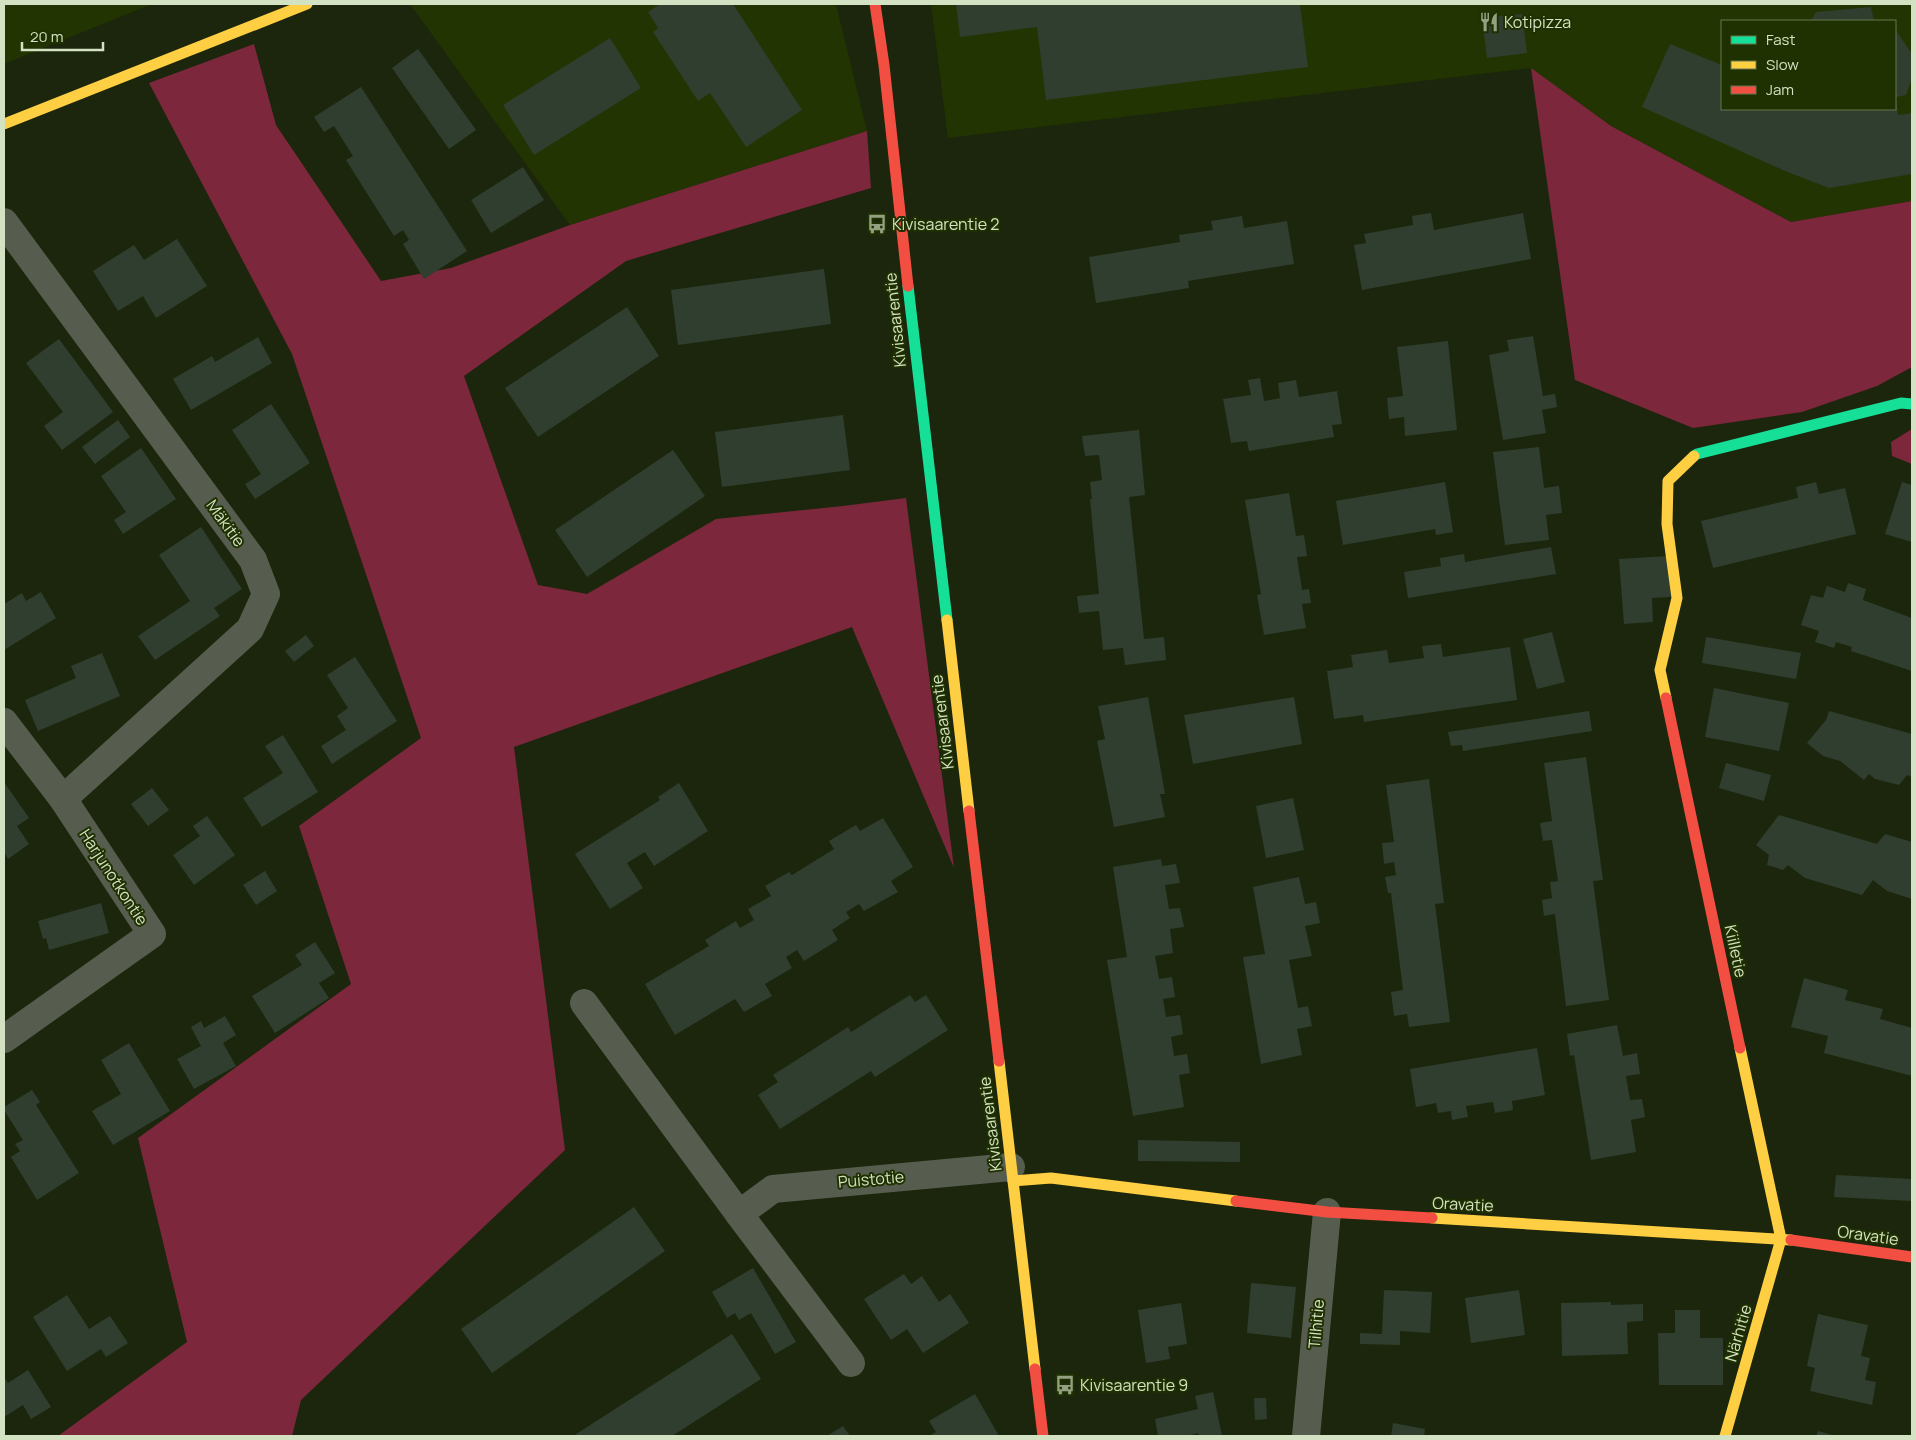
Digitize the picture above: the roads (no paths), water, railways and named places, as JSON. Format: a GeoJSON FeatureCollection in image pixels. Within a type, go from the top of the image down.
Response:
{"type":"FeatureCollection","features":[{"type":"Feature","properties":{"kind":"street"},"geometry":{"type":"LineString","coordinates":[[4,124],[307,4]]}},
{"type":"Feature","properties":{"kind":"street","name":"Kivisaarentie"},"geometry":{"type":"LineString","coordinates":[[875,4],[888,99],[921,403],[1043,1436]]}},
{"type":"Feature","properties":{"kind":"street","name":"Mäkitie"},"geometry":{"type":"LineString","coordinates":[[4,222],[253,560],[266,594],[250,629],[63,799]]}},
{"type":"Feature","properties":{"kind":"street","name":"Kiilletie"},"geometry":{"type":"LineString","coordinates":[[1781,1239],[1660,670],[1677,598],[1667,524],[1668,481],[1697,454],[1908,400]]}},
{"type":"Feature","properties":{"kind":"street","name":"Harjunotkontie"},"geometry":{"type":"LineString","coordinates":[[4,722],[63,799],[152,934],[4,1039]]}},
{"type":"Feature","properties":{"kind":"street"},"geometry":{"type":"LineString","coordinates":[[584,1003],[851,1363]]}},
{"type":"Feature","properties":{"kind":"street","name":"Oravatie"},"geometry":{"type":"LineString","coordinates":[[1012,1174],[1327,1212],[1781,1239],[1912,1257]]}},
{"type":"Feature","properties":{"kind":"street","name":"Puistotie"},"geometry":{"type":"LineString","coordinates":[[739,1214],[773,1189],[1012,1174]]}},
{"type":"Feature","properties":{"kind":"street","name":"Tilhitie"},"geometry":{"type":"LineString","coordinates":[[1306,1436],[1327,1212]]}},
{"type":"Feature","properties":{"kind":"street","name":"Närhitie"},"geometry":{"type":"LineString","coordinates":[[1725,1436],[1781,1239]]}},
{"type":"Feature","properties":{"kind":"place","name":"Kotipizza"},"geometry":{"type":"Point","coordinates":[1489,22]}},
{"type":"Feature","properties":{"kind":"place","name":"Kivisaarentie 2"},"geometry":{"type":"Point","coordinates":[877,224]}},
{"type":"Feature","properties":{"kind":"place","name":"Kivisaarentie 9"},"geometry":{"type":"Point","coordinates":[1065,1385]}}]}
